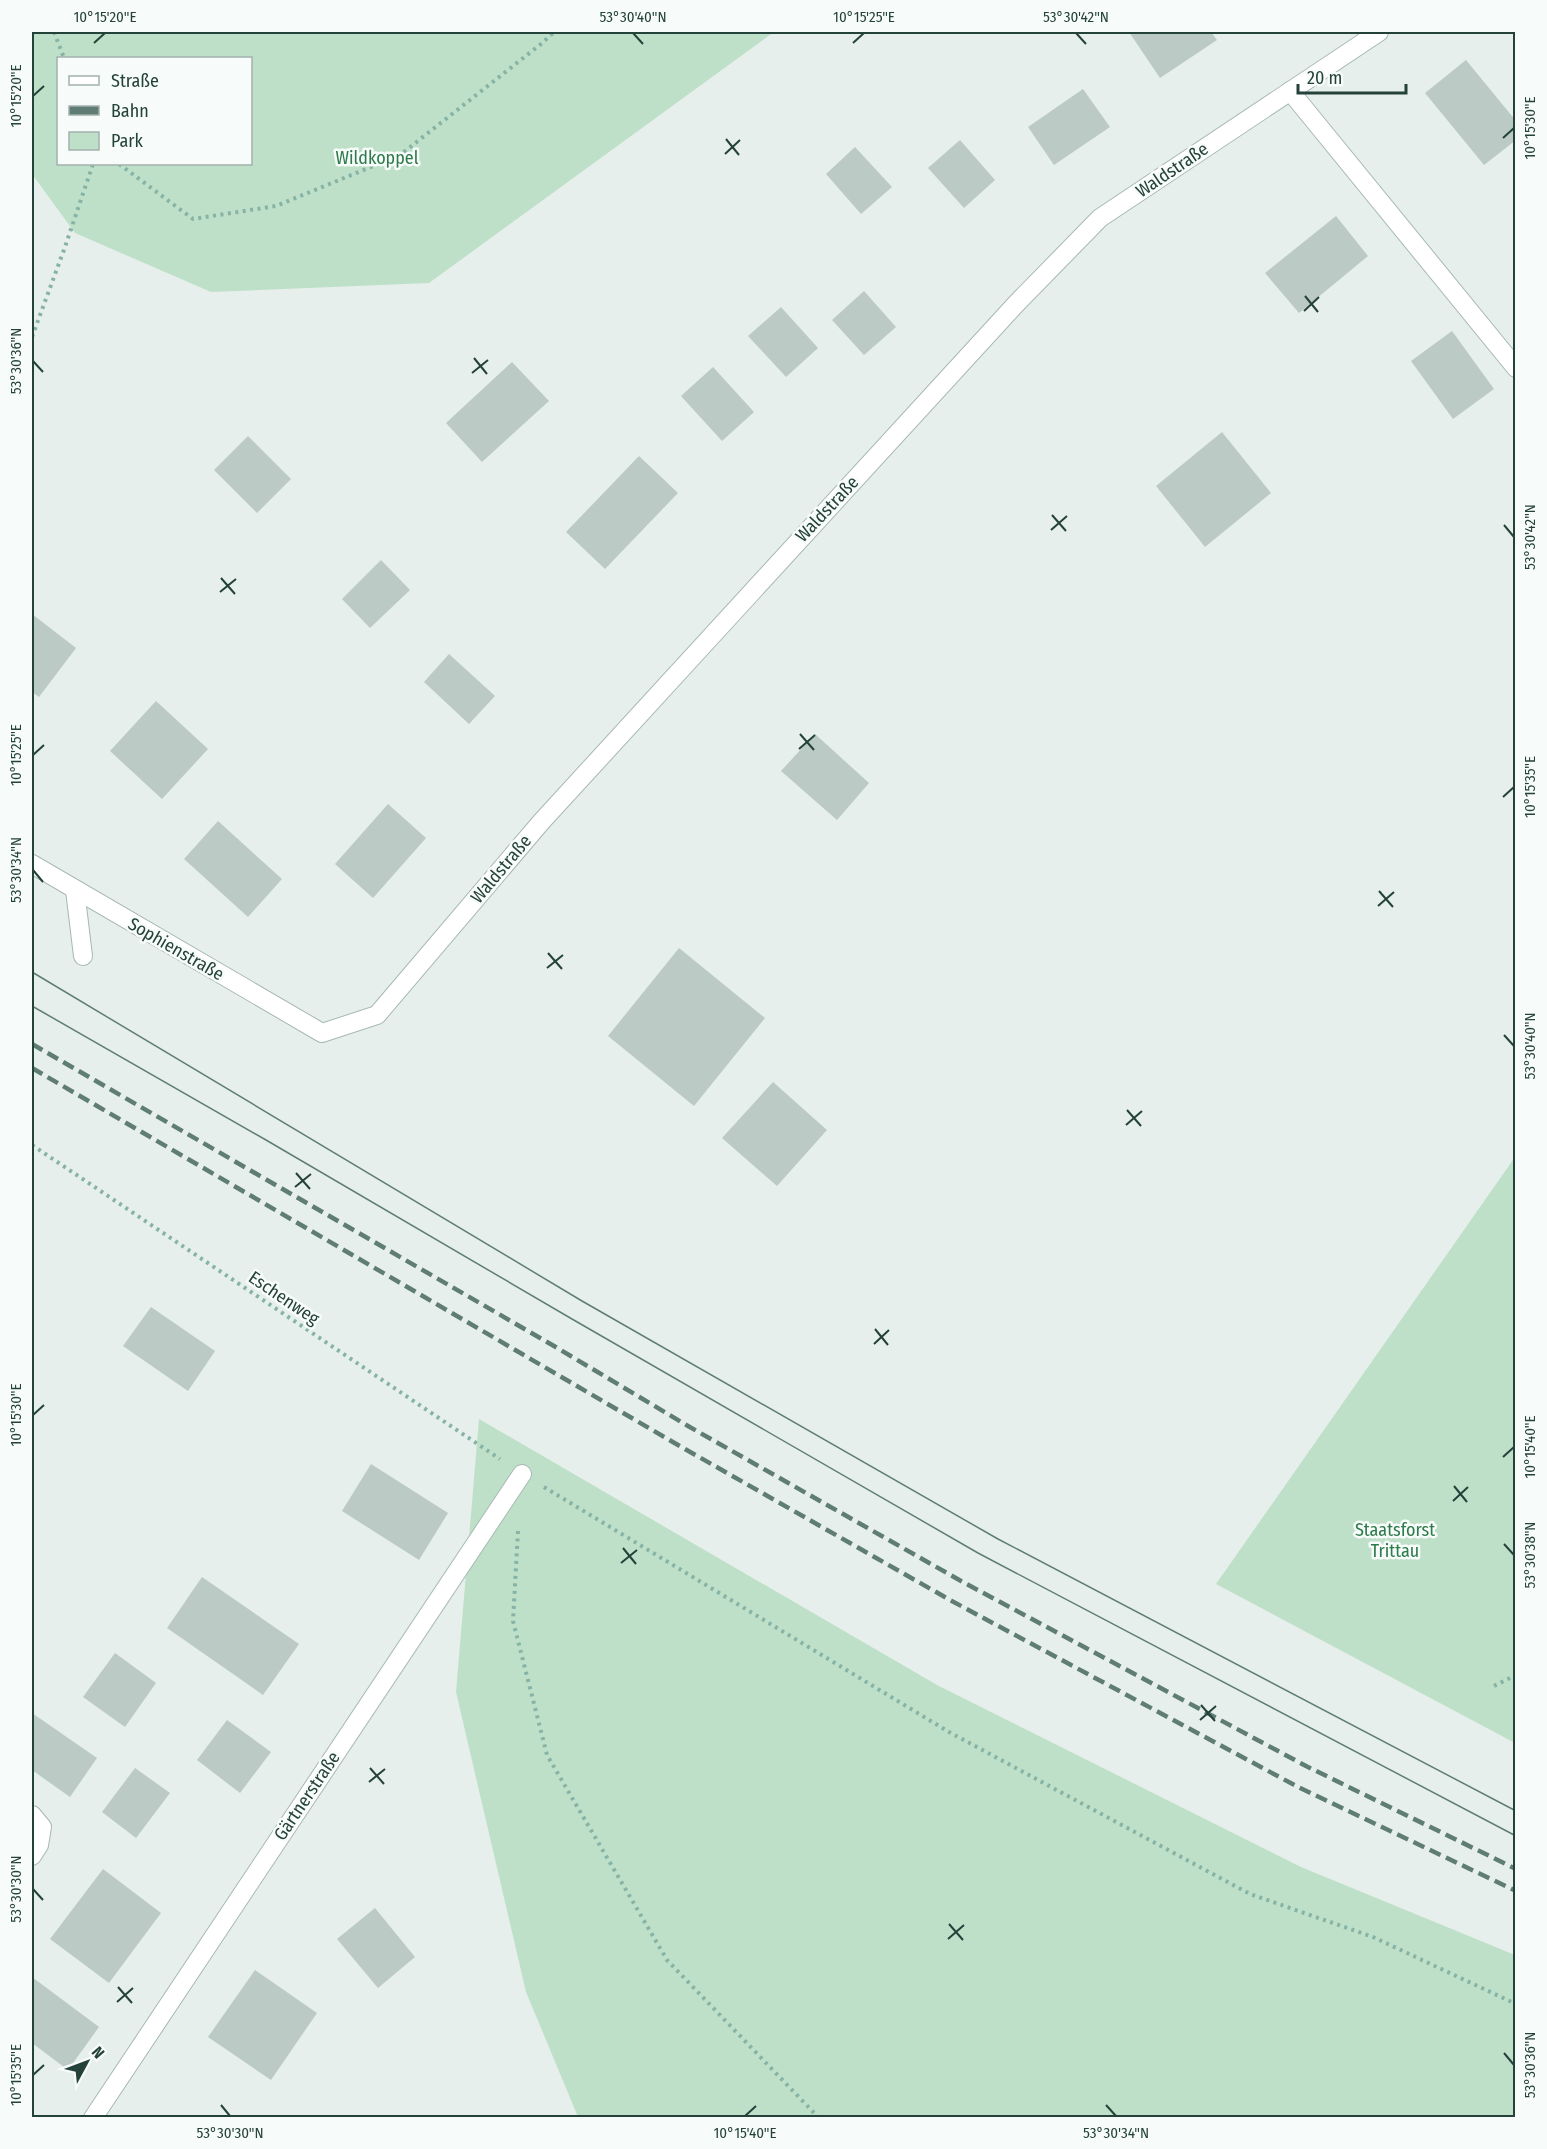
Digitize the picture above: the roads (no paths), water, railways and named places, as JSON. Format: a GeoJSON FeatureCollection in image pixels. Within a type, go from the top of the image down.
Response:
{"type":"FeatureCollection","features":[{"type":"Feature","properties":{"kind":"street","name":"Waldstraße"},"geometry":{"type":"LineString","coordinates":[[322,1033],[377,1015],[542,821],[1007,313],[1100,218],[1379,32]]}},
{"type":"Feature","properties":{"kind":"street"},"geometry":{"type":"LineString","coordinates":[[1290,91],[1515,368]]}},
{"type":"Feature","properties":{"kind":"street","name":"Sophienstraße"},"geometry":{"type":"LineString","coordinates":[[32,864],[322,1033]]}},
{"type":"Feature","properties":{"kind":"street"},"geometry":{"type":"LineString","coordinates":[[75,890],[83,956]]}},
{"type":"Feature","properties":{"kind":"street","name":"Gärtnerstraße"},"geometry":{"type":"LineString","coordinates":[[93,2118],[522,1474]]}},
{"type":"Feature","properties":{"kind":"street"},"geometry":{"type":"LineString","coordinates":[[32,1815],[42,1827],[39,1845],[32,1856]]}},
{"type":"Feature","properties":{"kind":"tram line"},"geometry":{"type":"LineString","coordinates":[[32,972],[582,1301],[998,1539],[1516,1811]]}},
{"type":"Feature","properties":{"kind":"tram line"},"geometry":{"type":"LineString","coordinates":[[32,1006],[978,1553],[1516,1836]]}},
{"type":"Feature","properties":{"kind":"railway"},"geometry":{"type":"LineString","coordinates":[[32,1044],[688,1426],[961,1581],[1306,1766],[1516,1869]]}},
{"type":"Feature","properties":{"kind":"railway"},"geometry":{"type":"LineString","coordinates":[[32,1068],[678,1445],[950,1600],[1298,1787],[1516,1891]]}},
{"type":"Feature","properties":{"kind":"park label","name":"Wildkoppel"},"geometry":{"type":"Point","coordinates":[377,158]}},
{"type":"Feature","properties":{"kind":"park label","name":"Staatsforst Trittau"},"geometry":{"type":"Point","coordinates":[1395,1540]}}]}
